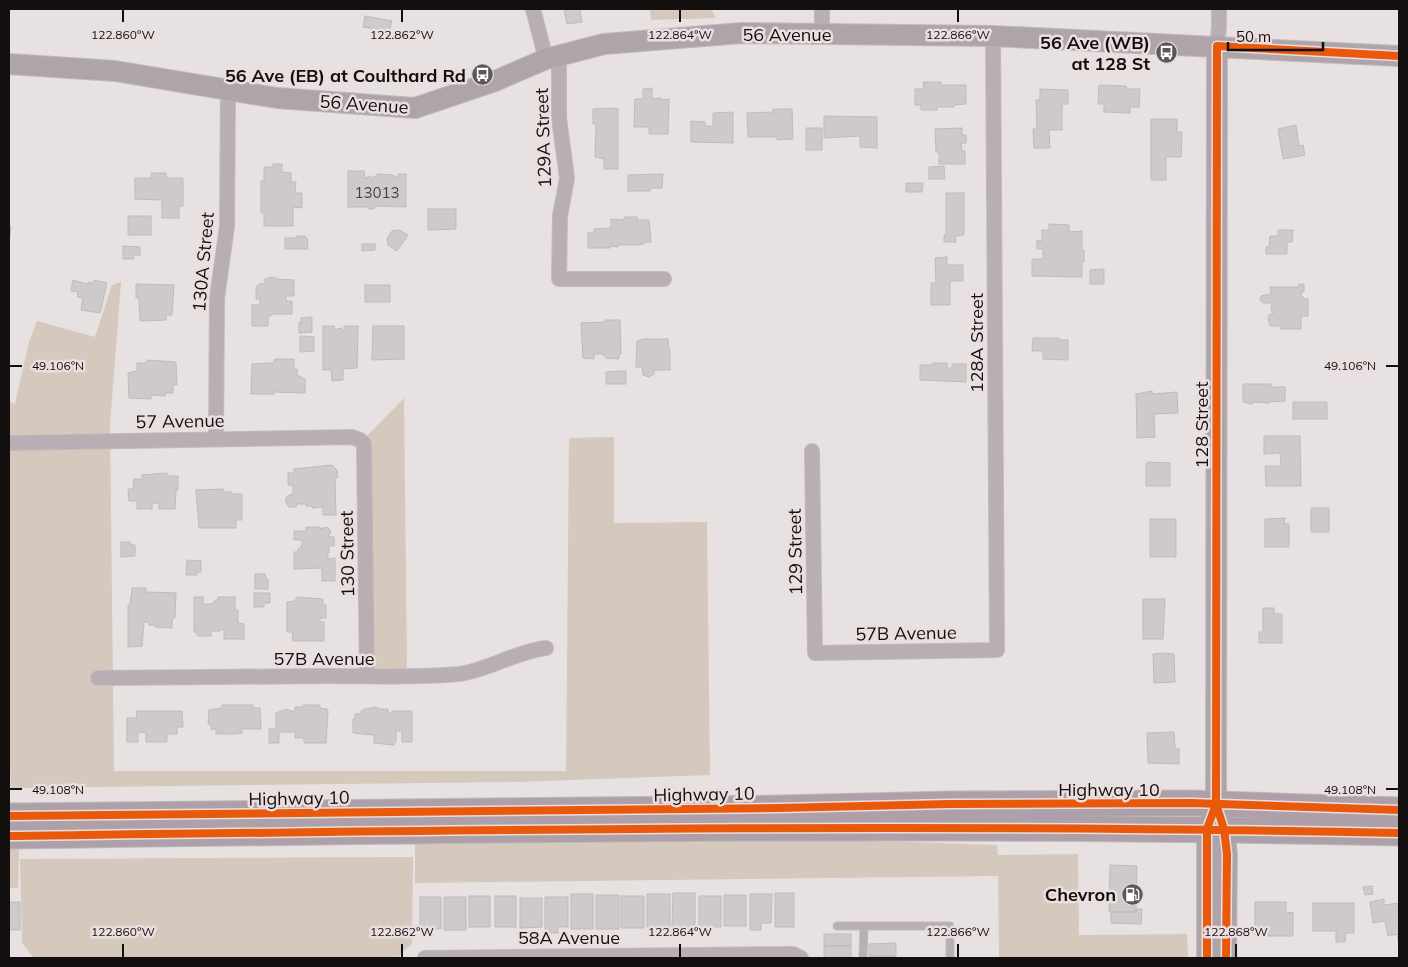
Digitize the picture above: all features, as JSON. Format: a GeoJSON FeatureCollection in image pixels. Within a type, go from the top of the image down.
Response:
{"type":"FeatureCollection","features":[{"type":"Feature","properties":{"kind":"highway","name":"Highway 10"},"geometry":{"type":"LineString","coordinates":[[9,816],[778,808],[960,804],[1216,804],[1399,810]]}},
{"type":"Feature","properties":{"kind":"highway","name":"Highway 10"},"geometry":{"type":"LineString","coordinates":[[9,836],[714,828],[1216,829],[1399,833]]}},
{"type":"Feature","properties":{"kind":"street","name":"129A Street"},"geometry":{"type":"LineString","coordinates":[[533,9],[552,57],[567,178],[560,216],[559,279],[664,279]]}},
{"type":"Feature","properties":{"kind":"street"},"geometry":{"type":"LineString","coordinates":[[822,9],[822,34]]}},
{"type":"Feature","properties":{"kind":"street","name":"128 Street"},"geometry":{"type":"LineString","coordinates":[[1207,958],[1216,829],[1217,46],[1219,9]]}},
{"type":"Feature","properties":{"kind":"street","name":"56 Avenue"},"geometry":{"type":"LineString","coordinates":[[9,64],[115,71],[228,88],[277,98],[415,108],[496,81],[552,57],[604,44],[742,33],[993,36],[1399,56]]}},
{"type":"Feature","properties":{"kind":"street","name":"128A Street"},"geometry":{"type":"LineString","coordinates":[[993,36],[998,650]]}},
{"type":"Feature","properties":{"kind":"street","name":"130A Street"},"geometry":{"type":"LineString","coordinates":[[216,439],[217,298],[227,226],[228,88]]}},
{"type":"Feature","properties":{"kind":"street","name":"57 Avenue"},"geometry":{"type":"LineString","coordinates":[[9,443],[352,437]]}},
{"type":"Feature","properties":{"kind":"street","name":"130 Street"},"geometry":{"type":"LineString","coordinates":[[352,437],[364,444],[367,676]]}},
{"type":"Feature","properties":{"kind":"street","name":"129 Street"},"geometry":{"type":"LineString","coordinates":[[812,451],[816,653]]}},
{"type":"Feature","properties":{"kind":"street","name":"57B Avenue"},"geometry":{"type":"LineString","coordinates":[[98,678],[459,674],[477,670],[516,654],[546,648]]}},
{"type":"Feature","properties":{"kind":"street","name":"57B Avenue"},"geometry":{"type":"LineString","coordinates":[[816,653],[998,650]]}},
{"type":"Feature","properties":{"kind":"street","name":"128 Street"},"geometry":{"type":"LineString","coordinates":[[1216,829],[1227,854],[1226,958]]}},
{"type":"Feature","properties":{"kind":"street","name":"58A Avenue"},"geometry":{"type":"LineString","coordinates":[[425,958],[793,954],[801,958]]}},
{"type":"Feature","properties":{"kind":"lane"},"geometry":{"type":"LineString","coordinates":[[838,926],[950,926],[950,958]]}},
{"type":"Feature","properties":{"kind":"lane"},"geometry":{"type":"LineString","coordinates":[[863,958],[864,926]]}},
{"type":"Feature","properties":{"kind":"shaded area"},"geometry":{"type":"Polygon","coordinates":[[[650,9],[711,9],[716,18],[651,20],[650,9]]]}},
{"type":"Feature","properties":{"kind":"shaded area"},"geometry":{"type":"Polygon","coordinates":[[[121,282],[110,425],[114,771],[566,771],[569,438],[614,437],[614,523],[707,522],[710,775],[517,782],[11,788],[9,748],[9,402],[15,404],[29,342],[37,321],[95,337],[112,285],[121,282]]]}},
{"type":"Feature","properties":{"kind":"shaded area"},"geometry":{"type":"Polygon","coordinates":[[[404,398],[407,671],[370,671],[367,657],[367,436],[404,398]]]}},
{"type":"Feature","properties":{"kind":"shaded area"},"geometry":{"type":"Polygon","coordinates":[[[785,838],[997,845],[998,855],[1078,854],[1079,935],[1187,934],[1188,958],[999,958],[998,876],[415,883],[415,841],[785,838]]]}},
{"type":"Feature","properties":{"kind":"shaded area"},"geometry":{"type":"Polygon","coordinates":[[[9,848],[19,848],[18,888],[9,888],[9,848]]]}},
{"type":"Feature","properties":{"kind":"shaded area"},"geometry":{"type":"Polygon","coordinates":[[[413,857],[412,944],[398,958],[34,958],[22,943],[20,859],[413,857]]]}},
{"type":"Feature","properties":{"kind":"building"},"geometry":{"type":"Polygon","coordinates":[[[564,9],[580,9],[582,22],[567,24],[564,9]]]}},
{"type":"Feature","properties":{"kind":"building"},"geometry":{"type":"Polygon","coordinates":[[[365,16],[392,21],[389,32],[363,27],[365,16]]]}},
{"type":"Feature","properties":{"kind":"building"},"geometry":{"type":"Polygon","coordinates":[[[923,82],[941,82],[941,85],[966,85],[966,104],[954,105],[954,107],[937,107],[937,110],[921,110],[921,105],[915,105],[915,89],[924,89],[923,82]]]}},
{"type":"Feature","properties":{"kind":"building"},"geometry":{"type":"Polygon","coordinates":[[[1099,85],[1126,86],[1127,89],[1140,89],[1139,107],[1130,107],[1130,113],[1104,112],[1104,104],[1098,104],[1099,85]]]}},
{"type":"Feature","properties":{"kind":"building"},"geometry":{"type":"Polygon","coordinates":[[[652,88],[652,99],[669,99],[668,134],[649,134],[649,127],[634,127],[635,99],[643,99],[643,89],[652,88]]]}},
{"type":"Feature","properties":{"kind":"building"},"geometry":{"type":"Polygon","coordinates":[[[1040,89],[1068,90],[1068,104],[1062,104],[1062,130],[1049,130],[1050,148],[1034,148],[1033,129],[1037,129],[1036,100],[1040,100],[1040,89]]]}},
{"type":"Feature","properties":{"kind":"building"},"geometry":{"type":"Polygon","coordinates":[[[593,109],[618,109],[618,169],[604,169],[604,159],[595,157],[596,124],[593,124],[593,109]]]}},
{"type":"Feature","properties":{"kind":"building"},"geometry":{"type":"Polygon","coordinates":[[[773,109],[792,109],[793,139],[777,140],[777,137],[748,137],[747,113],[773,112],[773,109]]]}},
{"type":"Feature","properties":{"kind":"building"},"geometry":{"type":"Polygon","coordinates":[[[733,112],[733,143],[691,142],[691,121],[705,122],[705,126],[713,126],[713,113],[733,112]]]}},
{"type":"Feature","properties":{"kind":"building"},"geometry":{"type":"Polygon","coordinates":[[[824,116],[877,117],[877,148],[860,147],[860,136],[824,138],[824,116]]]}},
{"type":"Feature","properties":{"kind":"building"},"geometry":{"type":"Polygon","coordinates":[[[1151,119],[1177,119],[1177,132],[1182,132],[1181,157],[1166,157],[1166,180],[1151,180],[1151,119]]]}},
{"type":"Feature","properties":{"kind":"building"},"geometry":{"type":"Polygon","coordinates":[[[1296,125],[1299,146],[1303,145],[1305,155],[1283,159],[1278,129],[1296,125]]]}},
{"type":"Feature","properties":{"kind":"building"},"geometry":{"type":"Polygon","coordinates":[[[806,128],[822,128],[822,150],[806,150],[806,128]]]}},
{"type":"Feature","properties":{"kind":"building"},"geometry":{"type":"Polygon","coordinates":[[[962,128],[962,135],[966,135],[966,143],[961,143],[962,151],[965,151],[965,164],[939,164],[939,152],[936,152],[935,129],[962,128]]]}},
{"type":"Feature","properties":{"kind":"building"},"geometry":{"type":"Polygon","coordinates":[[[273,164],[282,164],[282,172],[291,173],[291,182],[296,182],[295,193],[302,193],[302,208],[293,207],[293,226],[264,226],[264,213],[261,213],[261,181],[264,181],[264,167],[273,167],[273,164]]]}},
{"type":"Feature","properties":{"kind":"building"},"geometry":{"type":"Polygon","coordinates":[[[944,166],[945,179],[929,179],[929,167],[944,166]]]}},
{"type":"Feature","properties":{"kind":"building"},"geometry":{"type":"Polygon","coordinates":[[[348,171],[364,171],[365,178],[370,176],[373,178],[378,174],[398,177],[398,174],[406,174],[406,207],[376,206],[374,209],[369,209],[368,207],[348,207],[348,171]]]}},
{"type":"Feature","properties":{"kind":"building"},"geometry":{"type":"Polygon","coordinates":[[[151,173],[166,173],[166,178],[183,178],[183,206],[179,206],[179,218],[162,218],[162,200],[135,199],[135,178],[152,178],[151,173]]]}},
{"type":"Feature","properties":{"kind":"building"},"geometry":{"type":"Polygon","coordinates":[[[663,174],[662,188],[650,188],[650,191],[628,191],[628,175],[663,174]]]}},
{"type":"Feature","properties":{"kind":"building"},"geometry":{"type":"Polygon","coordinates":[[[906,183],[923,183],[922,192],[906,192],[906,183]]]}},
{"type":"Feature","properties":{"kind":"building"},"geometry":{"type":"Polygon","coordinates":[[[946,193],[964,193],[964,235],[955,236],[956,242],[944,242],[944,235],[946,235],[946,193]]]}},
{"type":"Feature","properties":{"kind":"building"},"geometry":{"type":"Polygon","coordinates":[[[428,209],[456,209],[456,229],[428,230],[428,209]]]}},
{"type":"Feature","properties":{"kind":"building"},"geometry":{"type":"Polygon","coordinates":[[[128,216],[151,216],[151,235],[128,235],[128,216]]]}},
{"type":"Feature","properties":{"kind":"building"},"geometry":{"type":"Polygon","coordinates":[[[624,217],[637,217],[638,220],[649,220],[651,242],[636,245],[618,245],[618,247],[610,246],[610,248],[588,248],[588,233],[594,233],[594,229],[611,228],[611,219],[624,220],[624,217]]]}},
{"type":"Feature","properties":{"kind":"building"},"geometry":{"type":"Polygon","coordinates":[[[1049,224],[1069,225],[1069,232],[1082,231],[1084,262],[1082,262],[1082,277],[1032,276],[1032,259],[1043,259],[1043,249],[1037,249],[1037,240],[1042,241],[1042,230],[1049,230],[1049,224]]]}},
{"type":"Feature","properties":{"kind":"building"},"geometry":{"type":"Polygon","coordinates":[[[9,226],[11,226],[9,244],[9,226]]]}},
{"type":"Feature","properties":{"kind":"building"},"geometry":{"type":"Polygon","coordinates":[[[399,230],[408,235],[397,251],[388,245],[387,238],[392,231],[399,230]]]}},
{"type":"Feature","properties":{"kind":"building"},"geometry":{"type":"Polygon","coordinates":[[[1278,230],[1293,230],[1292,242],[1287,242],[1287,254],[1266,254],[1266,247],[1269,247],[1270,236],[1278,236],[1278,230]]]}},
{"type":"Feature","properties":{"kind":"building"},"geometry":{"type":"Polygon","coordinates":[[[297,236],[305,236],[307,238],[308,249],[285,249],[285,238],[297,238],[297,236]]]}},
{"type":"Feature","properties":{"kind":"building"},"geometry":{"type":"Polygon","coordinates":[[[362,244],[375,244],[375,250],[362,251],[362,244]]]}},
{"type":"Feature","properties":{"kind":"building"},"geometry":{"type":"Polygon","coordinates":[[[123,246],[140,247],[140,255],[133,255],[134,259],[123,259],[123,246]]]}},
{"type":"Feature","properties":{"kind":"building"},"geometry":{"type":"Polygon","coordinates":[[[947,257],[947,265],[963,265],[963,281],[950,281],[950,305],[931,305],[931,283],[936,283],[935,258],[947,257]]]}},
{"type":"Feature","properties":{"kind":"building"},"geometry":{"type":"Polygon","coordinates":[[[1104,269],[1104,284],[1090,284],[1090,270],[1104,269]]]}},
{"type":"Feature","properties":{"kind":"building"},"geometry":{"type":"Polygon","coordinates":[[[273,277],[294,280],[294,296],[286,296],[286,301],[292,301],[292,314],[271,314],[271,316],[268,316],[268,326],[252,326],[252,305],[260,305],[260,299],[256,299],[256,287],[259,284],[265,283],[265,279],[273,277]]]}},
{"type":"Feature","properties":{"kind":"building"},"geometry":{"type":"Polygon","coordinates":[[[73,280],[87,284],[88,282],[93,283],[94,280],[107,283],[100,313],[81,310],[83,298],[77,297],[78,292],[71,291],[73,280]]]}},
{"type":"Feature","properties":{"kind":"building"},"geometry":{"type":"Polygon","coordinates":[[[136,284],[174,285],[172,315],[166,315],[166,320],[140,321],[139,298],[136,298],[136,284]]]}},
{"type":"Feature","properties":{"kind":"building"},"geometry":{"type":"Polygon","coordinates":[[[1299,284],[1304,284],[1304,292],[1301,292],[1301,295],[1304,299],[1308,299],[1308,316],[1301,316],[1301,329],[1281,329],[1281,326],[1270,326],[1268,319],[1270,314],[1273,314],[1271,309],[1272,303],[1263,303],[1260,300],[1261,296],[1271,294],[1270,287],[1299,287],[1299,284]]]}},
{"type":"Feature","properties":{"kind":"building"},"geometry":{"type":"Polygon","coordinates":[[[365,285],[390,285],[390,302],[365,302],[365,285]]]}},
{"type":"Feature","properties":{"kind":"building"},"geometry":{"type":"Polygon","coordinates":[[[312,317],[312,332],[299,333],[301,318],[312,317]]]}},
{"type":"Feature","properties":{"kind":"building"},"geometry":{"type":"Polygon","coordinates":[[[605,320],[620,320],[621,354],[619,354],[619,359],[606,358],[603,354],[594,354],[594,359],[583,358],[581,323],[606,322],[605,320]]]}},
{"type":"Feature","properties":{"kind":"building"},"geometry":{"type":"Polygon","coordinates":[[[323,326],[334,326],[334,330],[341,328],[344,332],[344,326],[358,326],[357,368],[343,369],[343,380],[332,381],[331,370],[323,370],[323,326]]]}},
{"type":"Feature","properties":{"kind":"building"},"geometry":{"type":"Polygon","coordinates":[[[373,326],[404,326],[404,359],[372,360],[373,326]]]}},
{"type":"Feature","properties":{"kind":"building"},"geometry":{"type":"Polygon","coordinates":[[[300,336],[314,337],[314,351],[300,352],[300,336]]]}},
{"type":"Feature","properties":{"kind":"building"},"geometry":{"type":"Polygon","coordinates":[[[1033,338],[1068,340],[1068,360],[1043,359],[1043,351],[1032,351],[1033,338]]]}},
{"type":"Feature","properties":{"kind":"building"},"geometry":{"type":"Polygon","coordinates":[[[644,339],[668,339],[670,370],[654,370],[654,374],[649,377],[643,375],[642,367],[636,367],[637,341],[644,339]]]}},
{"type":"Feature","properties":{"kind":"building"},"geometry":{"type":"Polygon","coordinates":[[[275,359],[294,359],[294,369],[297,369],[297,375],[305,379],[305,393],[274,392],[274,394],[251,394],[252,364],[273,363],[275,359]]]}},
{"type":"Feature","properties":{"kind":"building"},"geometry":{"type":"Polygon","coordinates":[[[147,360],[176,362],[177,385],[173,385],[173,393],[166,393],[165,396],[151,395],[151,399],[129,398],[128,373],[137,371],[137,363],[147,363],[147,360]]]}},
{"type":"Feature","properties":{"kind":"building"},"geometry":{"type":"Polygon","coordinates":[[[933,363],[947,363],[947,368],[952,368],[952,364],[966,364],[966,382],[920,380],[920,365],[933,365],[933,363]]]}},
{"type":"Feature","properties":{"kind":"building"},"geometry":{"type":"Polygon","coordinates":[[[626,371],[626,384],[606,384],[606,372],[626,371]]]}},
{"type":"Feature","properties":{"kind":"building"},"geometry":{"type":"Polygon","coordinates":[[[1243,384],[1271,384],[1271,387],[1285,387],[1285,401],[1254,402],[1252,404],[1243,402],[1243,384]]]}},
{"type":"Feature","properties":{"kind":"building"},"geometry":{"type":"Polygon","coordinates":[[[1152,391],[1153,394],[1177,392],[1178,413],[1154,414],[1155,437],[1137,438],[1136,394],[1152,391]]]}},
{"type":"Feature","properties":{"kind":"building"},"geometry":{"type":"Polygon","coordinates":[[[1293,402],[1327,402],[1327,419],[1293,419],[1293,402]]]}},
{"type":"Feature","properties":{"kind":"building"},"geometry":{"type":"Polygon","coordinates":[[[1264,436],[1300,436],[1301,486],[1266,486],[1265,466],[1281,466],[1280,453],[1264,454],[1264,436]]]}},
{"type":"Feature","properties":{"kind":"building"},"geometry":{"type":"Polygon","coordinates":[[[1148,462],[1170,463],[1170,486],[1146,486],[1146,464],[1148,462]]]}},
{"type":"Feature","properties":{"kind":"building"},"geometry":{"type":"Polygon","coordinates":[[[332,465],[337,470],[338,477],[335,479],[336,515],[323,515],[323,507],[312,508],[312,506],[306,506],[306,504],[297,504],[296,507],[289,507],[286,503],[286,498],[293,494],[293,485],[288,485],[288,473],[294,473],[294,469],[332,465]]]}},
{"type":"Feature","properties":{"kind":"building"},"geometry":{"type":"Polygon","coordinates":[[[167,473],[169,476],[178,476],[175,509],[159,509],[159,503],[152,503],[152,509],[137,509],[137,501],[129,501],[128,489],[133,489],[134,479],[142,479],[142,475],[167,473]]]}},
{"type":"Feature","properties":{"kind":"building"},"geometry":{"type":"Polygon","coordinates":[[[223,489],[223,492],[242,494],[242,520],[236,520],[236,528],[199,528],[196,490],[223,489]]]}},
{"type":"Feature","properties":{"kind":"building"},"geometry":{"type":"Polygon","coordinates":[[[1311,508],[1329,508],[1329,532],[1311,532],[1311,508]]]}},
{"type":"Feature","properties":{"kind":"building"},"geometry":{"type":"Polygon","coordinates":[[[1285,518],[1284,524],[1289,524],[1289,547],[1265,547],[1265,519],[1285,518]]]}},
{"type":"Feature","properties":{"kind":"building"},"geometry":{"type":"Polygon","coordinates":[[[1150,519],[1176,519],[1176,557],[1150,557],[1150,519]]]}},
{"type":"Feature","properties":{"kind":"building"},"geometry":{"type":"Polygon","coordinates":[[[306,527],[320,527],[320,529],[327,527],[331,531],[328,537],[334,537],[334,546],[329,546],[329,553],[326,553],[326,555],[328,555],[328,559],[335,558],[335,581],[322,581],[322,568],[294,569],[294,552],[298,552],[298,549],[302,546],[302,540],[294,540],[294,531],[306,531],[306,527]]]}},
{"type":"Feature","properties":{"kind":"building"},"geometry":{"type":"Polygon","coordinates":[[[121,542],[130,542],[131,545],[135,545],[135,556],[121,557],[121,542]]]}},
{"type":"Feature","properties":{"kind":"building"},"geometry":{"type":"Polygon","coordinates":[[[187,560],[201,561],[201,572],[197,572],[197,575],[186,575],[187,560]]]}},
{"type":"Feature","properties":{"kind":"building"},"geometry":{"type":"Polygon","coordinates":[[[255,574],[265,574],[266,579],[268,579],[268,589],[255,589],[255,574]]]}},
{"type":"Feature","properties":{"kind":"building"},"geometry":{"type":"Polygon","coordinates":[[[132,588],[146,588],[146,592],[176,593],[175,618],[172,618],[172,628],[155,627],[155,625],[149,625],[148,622],[144,622],[142,646],[128,647],[128,605],[130,605],[132,588]]]}},
{"type":"Feature","properties":{"kind":"building"},"geometry":{"type":"Polygon","coordinates":[[[254,593],[270,593],[270,603],[264,603],[264,607],[254,607],[254,593]]]}},
{"type":"Feature","properties":{"kind":"building"},"geometry":{"type":"Polygon","coordinates":[[[194,597],[203,597],[203,604],[212,604],[215,600],[218,600],[218,597],[235,597],[238,623],[244,624],[244,639],[224,639],[224,630],[221,629],[220,631],[211,631],[211,636],[198,636],[194,632],[194,597]]]}},
{"type":"Feature","properties":{"kind":"building"},"geometry":{"type":"Polygon","coordinates":[[[297,597],[323,599],[323,605],[326,605],[326,618],[320,618],[320,622],[324,622],[324,641],[293,641],[292,632],[287,632],[287,602],[295,601],[297,597]]]}},
{"type":"Feature","properties":{"kind":"building"},"geometry":{"type":"Polygon","coordinates":[[[1143,599],[1165,599],[1163,639],[1143,639],[1143,599]]]}},
{"type":"Feature","properties":{"kind":"building"},"geometry":{"type":"Polygon","coordinates":[[[1263,608],[1274,608],[1274,614],[1282,614],[1282,643],[1259,643],[1259,632],[1263,632],[1263,608]]]}},
{"type":"Feature","properties":{"kind":"building"},"geometry":{"type":"Polygon","coordinates":[[[1153,654],[1174,654],[1175,682],[1154,683],[1153,654]]]}},
{"type":"Feature","properties":{"kind":"building"},"geometry":{"type":"Polygon","coordinates":[[[222,705],[253,705],[253,708],[260,708],[261,729],[241,729],[242,733],[216,734],[216,729],[211,729],[211,724],[208,724],[209,710],[222,708],[222,705]]]}},
{"type":"Feature","properties":{"kind":"building"},"geometry":{"type":"Polygon","coordinates":[[[303,705],[320,705],[320,708],[327,709],[326,743],[304,743],[304,738],[295,738],[295,732],[279,732],[279,743],[269,743],[269,729],[276,729],[276,713],[287,709],[295,711],[295,707],[303,707],[303,705]]]}},
{"type":"Feature","properties":{"kind":"building"},"geometry":{"type":"Polygon","coordinates":[[[376,707],[388,709],[388,713],[392,713],[392,711],[412,711],[412,742],[402,742],[402,731],[396,731],[394,745],[374,743],[374,735],[353,733],[355,714],[361,714],[361,711],[365,709],[376,707]]]}},
{"type":"Feature","properties":{"kind":"building"},"geometry":{"type":"Polygon","coordinates":[[[136,711],[182,711],[183,727],[177,727],[177,734],[167,734],[167,742],[146,742],[146,733],[138,732],[138,742],[127,742],[127,718],[137,718],[136,711]]]}},
{"type":"Feature","properties":{"kind":"building"},"geometry":{"type":"Polygon","coordinates":[[[1174,732],[1175,749],[1179,749],[1179,764],[1148,763],[1147,733],[1174,732]]]}},
{"type":"Feature","properties":{"kind":"building"},"geometry":{"type":"Polygon","coordinates":[[[1110,865],[1137,866],[1136,912],[1109,912],[1110,865]]]}},
{"type":"Feature","properties":{"kind":"building"},"geometry":{"type":"Polygon","coordinates":[[[1372,886],[1373,894],[1365,895],[1363,887],[1372,886]]]}},
{"type":"Feature","properties":{"kind":"building"},"geometry":{"type":"Polygon","coordinates":[[[673,893],[695,893],[695,928],[672,928],[673,893]]]}},
{"type":"Feature","properties":{"kind":"building"},"geometry":{"type":"Polygon","coordinates":[[[775,893],[794,893],[794,927],[775,927],[775,893]]]}},
{"type":"Feature","properties":{"kind":"building"},"geometry":{"type":"Polygon","coordinates":[[[571,894],[593,894],[593,929],[571,929],[571,894]]]}},
{"type":"Feature","properties":{"kind":"building"},"geometry":{"type":"Polygon","coordinates":[[[647,894],[670,894],[670,927],[647,927],[647,894]]]}},
{"type":"Feature","properties":{"kind":"building"},"geometry":{"type":"Polygon","coordinates":[[[750,894],[772,894],[771,923],[761,923],[761,930],[750,930],[750,894]]]}},
{"type":"Feature","properties":{"kind":"building"},"geometry":{"type":"Polygon","coordinates":[[[596,895],[619,895],[619,929],[596,929],[596,895]]]}},
{"type":"Feature","properties":{"kind":"building"},"geometry":{"type":"Polygon","coordinates":[[[724,895],[746,895],[746,926],[724,926],[724,895]]]}},
{"type":"Feature","properties":{"kind":"building"},"geometry":{"type":"Polygon","coordinates":[[[469,896],[490,896],[490,927],[469,927],[469,896]]]}},
{"type":"Feature","properties":{"kind":"building"},"geometry":{"type":"Polygon","coordinates":[[[495,896],[516,896],[516,927],[495,927],[495,896]]]}},
{"type":"Feature","properties":{"kind":"building"},"geometry":{"type":"Polygon","coordinates":[[[621,896],[644,896],[644,928],[621,928],[621,896]]]}},
{"type":"Feature","properties":{"kind":"building"},"geometry":{"type":"Polygon","coordinates":[[[699,896],[721,896],[721,927],[699,927],[699,896]]]}},
{"type":"Feature","properties":{"kind":"building"},"geometry":{"type":"Polygon","coordinates":[[[420,897],[441,897],[441,929],[420,929],[420,897]]]}},
{"type":"Feature","properties":{"kind":"building"},"geometry":{"type":"Polygon","coordinates":[[[444,897],[466,897],[466,930],[444,930],[444,897]]]}},
{"type":"Feature","properties":{"kind":"building"},"geometry":{"type":"Polygon","coordinates":[[[545,897],[568,897],[568,927],[558,927],[558,933],[545,933],[545,897]]]}},
{"type":"Feature","properties":{"kind":"building"},"geometry":{"type":"Polygon","coordinates":[[[520,898],[542,898],[542,927],[520,928],[520,898]]]}},
{"type":"Feature","properties":{"kind":"building"},"geometry":{"type":"Polygon","coordinates":[[[1384,899],[1384,905],[1399,903],[1399,944],[1397,934],[1388,936],[1385,921],[1373,923],[1370,902],[1384,899]]]}},
{"type":"Feature","properties":{"kind":"building"},"geometry":{"type":"Polygon","coordinates":[[[9,902],[20,902],[20,930],[9,930],[9,902]]]}},
{"type":"Feature","properties":{"kind":"building"},"geometry":{"type":"Polygon","coordinates":[[[1255,902],[1286,902],[1286,913],[1293,912],[1293,936],[1255,936],[1255,902]]]}},
{"type":"Feature","properties":{"kind":"building"},"geometry":{"type":"Polygon","coordinates":[[[1313,903],[1354,903],[1354,933],[1346,933],[1345,942],[1336,942],[1336,931],[1313,931],[1313,903]]]}},
{"type":"Feature","properties":{"kind":"building"},"geometry":{"type":"Polygon","coordinates":[[[1136,909],[1142,909],[1141,924],[1111,923],[1111,912],[1136,912],[1136,909]]]}},
{"type":"Feature","properties":{"kind":"building"},"geometry":{"type":"Polygon","coordinates":[[[824,934],[851,934],[851,946],[824,946],[824,934]]]}},
{"type":"Feature","properties":{"kind":"building"},"geometry":{"type":"Polygon","coordinates":[[[896,943],[896,956],[869,956],[869,944],[896,943]]]}},
{"type":"Feature","properties":{"kind":"building"},"geometry":{"type":"Polygon","coordinates":[[[824,946],[851,946],[851,958],[824,958],[824,946]]]}},
{"type":"Feature","properties":{"kind":"building"},"geometry":{"type":"Polygon","coordinates":[[[869,956],[896,956],[896,958],[869,958],[869,956]]]}},
{"type":"Feature","properties":{"kind":"cycle path"},"geometry":{"type":"LineString","coordinates":[[1226,958],[1227,854],[1224,829],[1216,804],[1217,46],[1399,56]]}},
{"type":"Feature","properties":{"kind":"cycle path"},"geometry":{"type":"LineString","coordinates":[[9,816],[778,808],[950,804],[1191,803],[1399,810]]}},
{"type":"Feature","properties":{"kind":"cycle path"},"geometry":{"type":"LineString","coordinates":[[1207,958],[1207,829],[1216,804]]}},
{"type":"Feature","properties":{"kind":"cycle path"},"geometry":{"type":"LineString","coordinates":[[9,836],[878,828],[1052,828],[1399,833]]}},
{"type":"Feature","properties":{"kind":"place","name":"56 Ave (WB) at 128 St"},"geometry":{"type":"Point","coordinates":[1166,52]}},
{"type":"Feature","properties":{"kind":"place","name":"56 Ave (EB) at Coulthard Rd"},"geometry":{"type":"Point","coordinates":[482,75]}},
{"type":"Feature","properties":{"kind":"place","name":"Chevron"},"geometry":{"type":"Point","coordinates":[1132,894]}}]}
